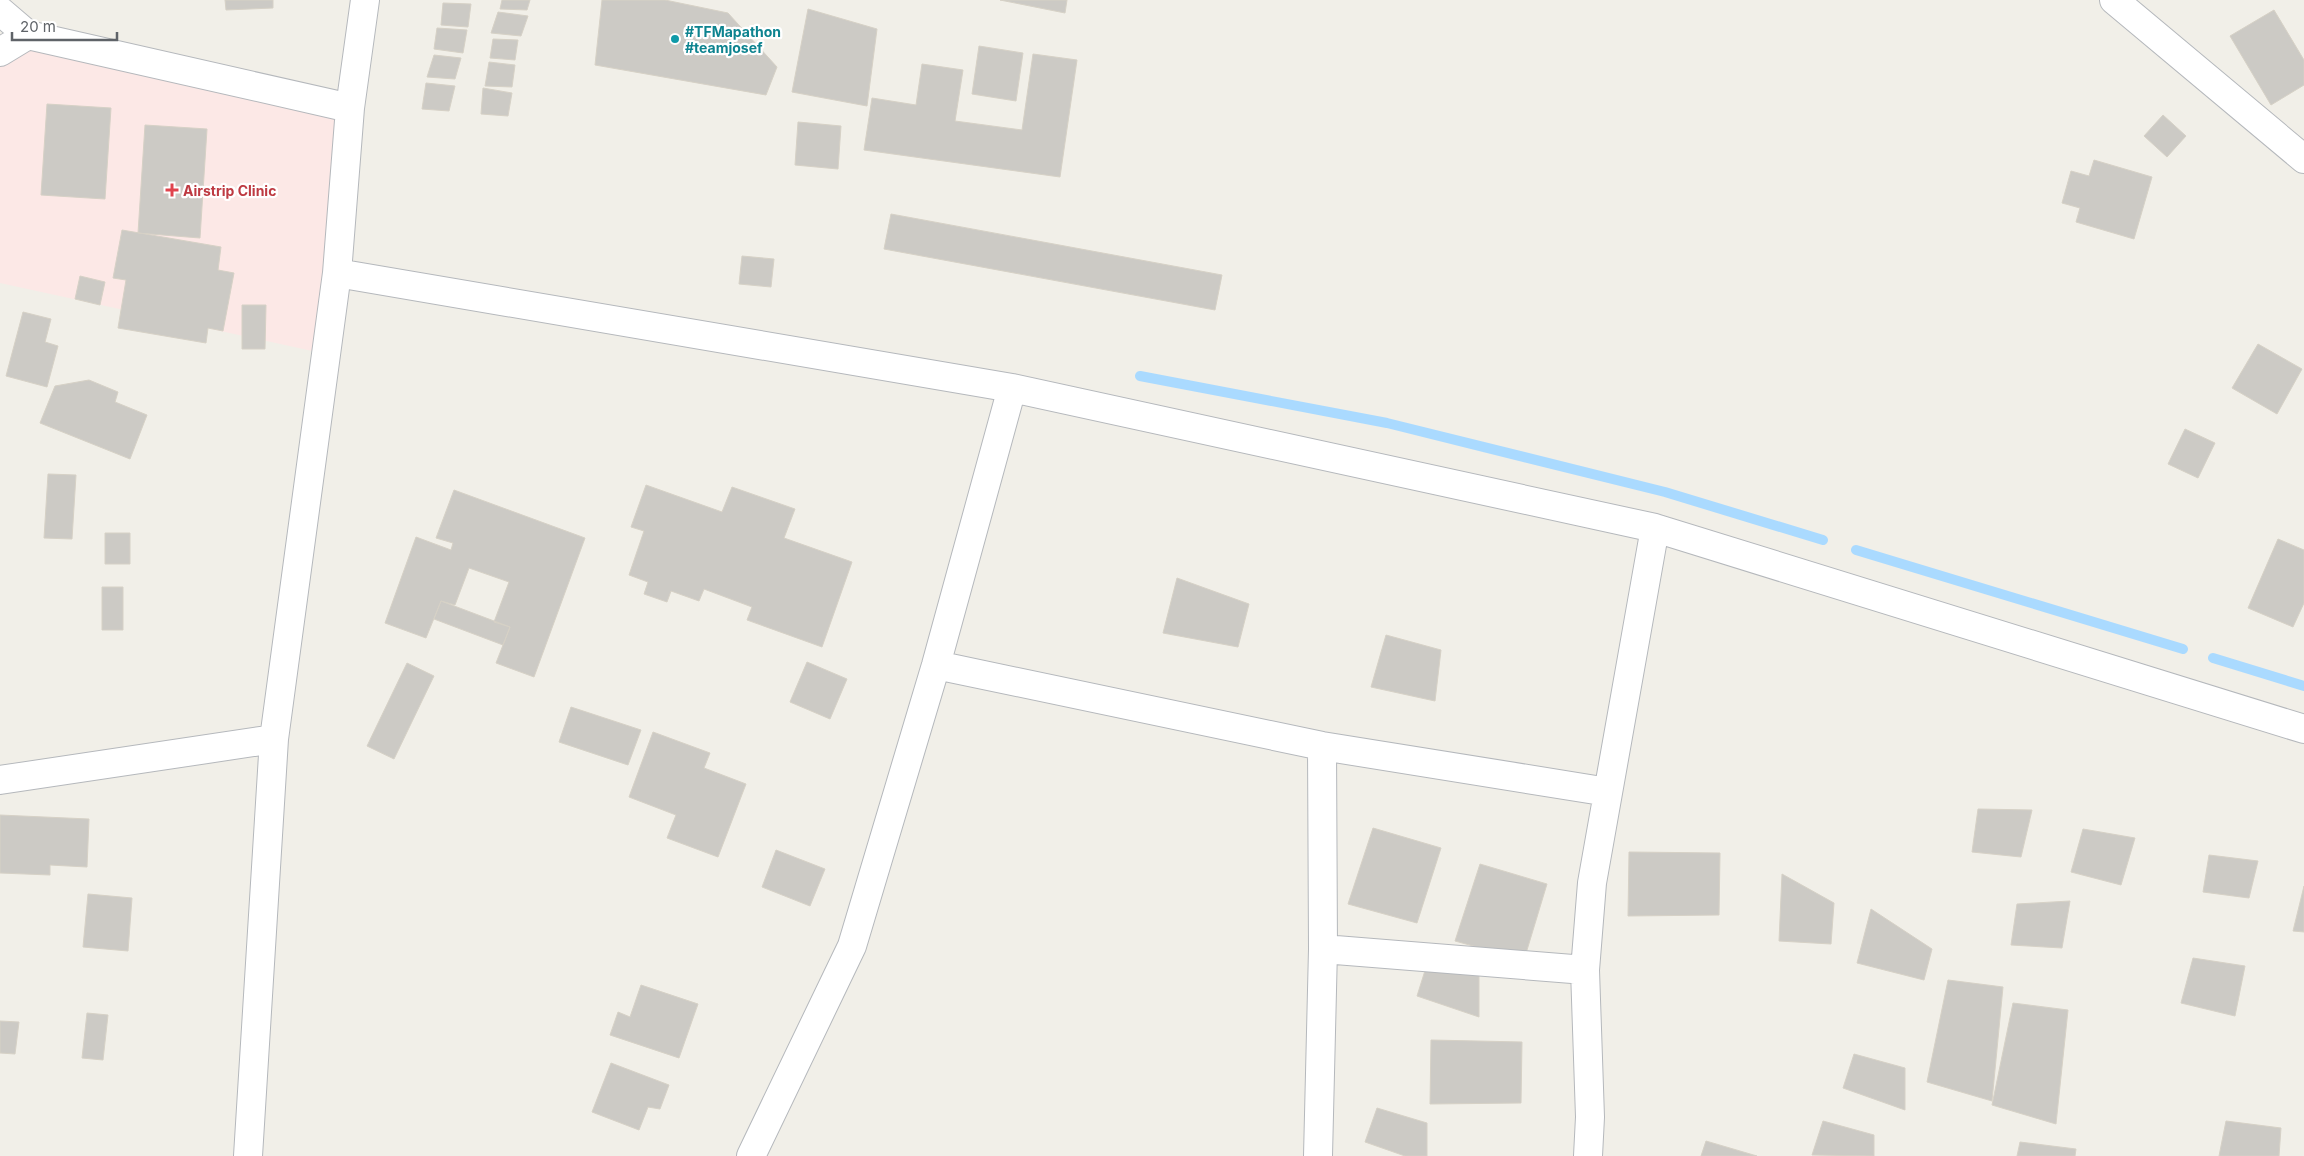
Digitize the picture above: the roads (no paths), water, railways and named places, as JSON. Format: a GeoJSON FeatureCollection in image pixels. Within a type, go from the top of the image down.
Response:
{"type":"FeatureCollection","features":[{"type":"Feature","properties":{"kind":"street"},"geometry":{"type":"LineString","coordinates":[[248,1156],[274,739],[337,273],[350,108],[365,0]]}},
{"type":"Feature","properties":{"kind":"street"},"geometry":{"type":"LineString","coordinates":[[2114,0],[2304,159]]}},
{"type":"Feature","properties":{"kind":"street"},"geometry":{"type":"LineString","coordinates":[[0,11],[28,35],[350,108]]}},
{"type":"Feature","properties":{"kind":"street"},"geometry":{"type":"LineString","coordinates":[[0,52],[28,35]]}},
{"type":"Feature","properties":{"kind":"street"},"geometry":{"type":"LineString","coordinates":[[337,273],[1012,388],[1655,528],[2304,729]]}},
{"type":"Feature","properties":{"kind":"street"},"geometry":{"type":"LineString","coordinates":[[751,1156],[852,946],[936,665],[1012,388]]}},
{"type":"Feature","properties":{"kind":"street"},"geometry":{"type":"LineString","coordinates":[[1588,1156],[1590,1117],[1585,970],[1592,882],[1655,528]]}},
{"type":"Feature","properties":{"kind":"street"},"geometry":{"type":"LineString","coordinates":[[936,665],[1322,746],[1608,792]]}},
{"type":"Feature","properties":{"kind":"street"},"geometry":{"type":"LineString","coordinates":[[0,780],[274,739]]}},
{"type":"Feature","properties":{"kind":"street"},"geometry":{"type":"LineString","coordinates":[[1318,1156],[1323,949],[1322,746]]}},
{"type":"Feature","properties":{"kind":"street"},"geometry":{"type":"LineString","coordinates":[[1323,949],[1585,970]]}},
{"type":"Feature","properties":{"kind":"waterway"},"geometry":{"type":"LineString","coordinates":[[1140,376],[1387,423],[1665,492],[1823,540]]}},
{"type":"Feature","properties":{"kind":"waterway"},"geometry":{"type":"LineString","coordinates":[[1856,550],[2183,649]]}},
{"type":"Feature","properties":{"kind":"waterway"},"geometry":{"type":"LineString","coordinates":[[2213,658],[2304,686]]}},
{"type":"Feature","properties":{"kind":"place","name":"#TFMapathon #teamjosef"},"geometry":{"type":"Point","coordinates":[675,39]}},
{"type":"Feature","properties":{"kind":"place","name":"Airstrip Clinic"},"geometry":{"type":"Point","coordinates":[172,190]}}]}
